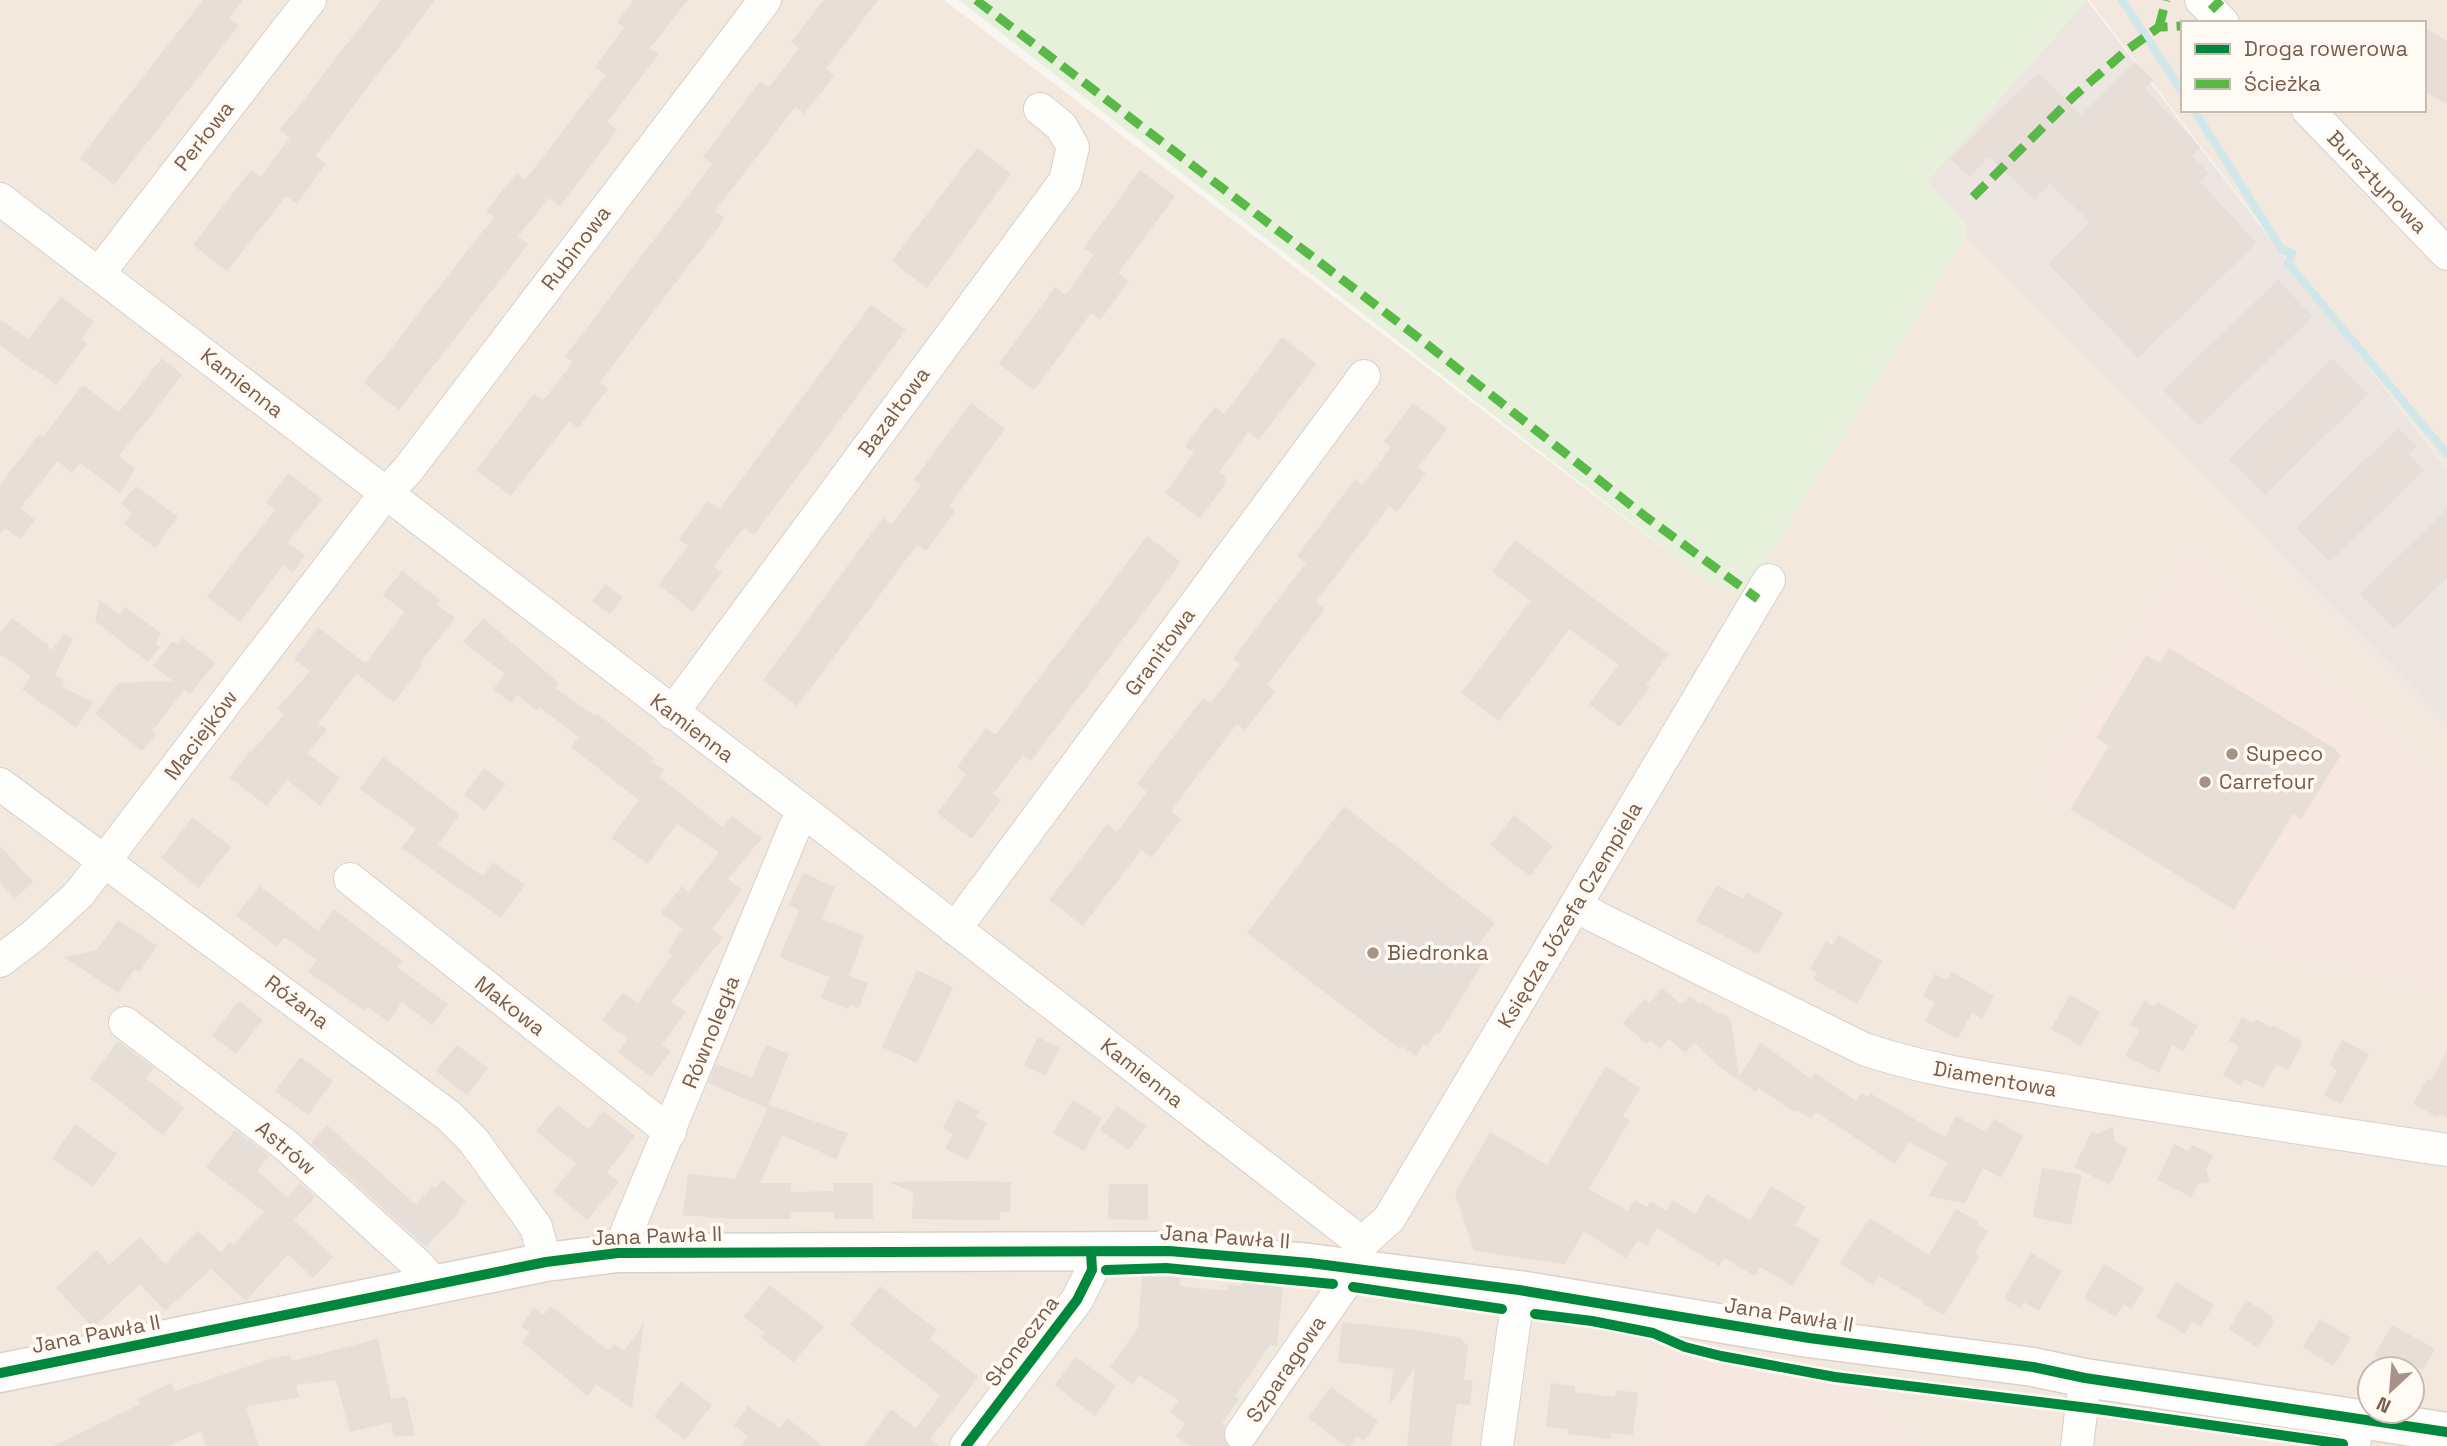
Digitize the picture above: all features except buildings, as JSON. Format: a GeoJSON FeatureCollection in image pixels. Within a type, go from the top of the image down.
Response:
{"type":"FeatureCollection","features":[{"type":"Feature","properties":{"kind":"street","name":"Perłowa"},"geometry":{"type":"LineString","coordinates":[[99,272],[310,0]]}},
{"type":"Feature","properties":{"kind":"street","name":"Rubinowa"},"geometry":{"type":"LineString","coordinates":[[386,494],[407,471],[765,0]]}},
{"type":"Feature","properties":{"kind":"street"},"geometry":{"type":"LineString","coordinates":[[2201,0],[2221,21]]}},
{"type":"Feature","properties":{"kind":"street","name":"Bazaltowa"},"geometry":{"type":"LineString","coordinates":[[672,713],[1065,181],[1073,147],[1061,126],[1040,108]]}},
{"type":"Feature","properties":{"kind":"street","name":"Bursztynowa"},"geometry":{"type":"LineString","coordinates":[[2310,112],[2447,254]]}},
{"type":"Feature","properties":{"kind":"street","name":"Kamienna"},"geometry":{"type":"LineString","coordinates":[[0,199],[806,813],[955,929],[1357,1255]]}},
{"type":"Feature","properties":{"kind":"street","name":"Granitowa"},"geometry":{"type":"LineString","coordinates":[[955,929],[1364,376]]}},
{"type":"Feature","properties":{"kind":"street","name":"Maciejków"},"geometry":{"type":"LineString","coordinates":[[0,961],[33,936],[79,894],[386,494]]}},
{"type":"Feature","properties":{"kind":"street","name":"Księdza Józefa Czempiela"},"geometry":{"type":"LineString","coordinates":[[1357,1255],[1389,1219],[1769,580]]}},
{"type":"Feature","properties":{"kind":"street","name":"Różana"},"geometry":{"type":"LineString","coordinates":[[0,784],[449,1116],[472,1140],[536,1227],[547,1262]]}},
{"type":"Feature","properties":{"kind":"street","name":"Równoległa"},"geometry":{"type":"LineString","coordinates":[[618,1253],[795,827],[806,813]]}},
{"type":"Feature","properties":{"kind":"street","name":"Makowa"},"geometry":{"type":"LineString","coordinates":[[350,879],[670,1132]]}},
{"type":"Feature","properties":{"kind":"street","name":"Diamentowa"},"geometry":{"type":"LineString","coordinates":[[1576,905],[1838,1037],[1892,1059],[1941,1070],[2158,1107],[2447,1150]]}},
{"type":"Feature","properties":{"kind":"street","name":"Astrów"},"geometry":{"type":"LineString","coordinates":[[125,1023],[288,1147],[418,1265],[436,1286]]}},
{"type":"Feature","properties":{"kind":"street","name":"Słoneczna"},"geometry":{"type":"LineString","coordinates":[[966,1446],[1077,1300],[1092,1270],[1091,1251]]}},
{"type":"Feature","properties":{"kind":"street","name":"Jana Pawła II"},"geometry":{"type":"LineString","coordinates":[[0,1373],[547,1262],[618,1253],[1169,1251],[1357,1255],[1519,1290],[1809,1338],[2033,1367],[2356,1433],[2447,1432]]}},
{"type":"Feature","properties":{"kind":"street","name":"Szparagowa"},"geometry":{"type":"LineString","coordinates":[[1241,1434],[1343,1285],[1357,1255]]}},
{"type":"Feature","properties":{"kind":"street"},"geometry":{"type":"LineString","coordinates":[[1497,1446],[1519,1290]]}},
{"type":"Feature","properties":{"kind":"street"},"geometry":{"type":"LineString","coordinates":[[2077,1446],[2085,1378]]}},
{"type":"Feature","properties":{"kind":"shaded area"},"geometry":{"type":"Polygon","coordinates":[[[0,0],[944,0],[1708,582],[1745,595],[1966,237],[2447,723],[2447,1446],[0,1446],[0,0]]]}},
{"type":"Feature","properties":{"kind":"shaded area"},"geometry":{"type":"Polygon","coordinates":[[[2087,0],[2447,469],[2447,723],[1966,237],[1966,225],[1927,181],[2087,0]]]}},
{"type":"Feature","properties":{"kind":"shaded area"},"geometry":{"type":"Polygon","coordinates":[[[2089,0],[2447,0],[2447,469],[2089,0]]]}},
{"type":"Feature","properties":{"kind":"shaded area"},"geometry":{"type":"Polygon","coordinates":[[[2191,549],[2447,794],[2447,990],[2261,949],[2225,926],[2234,910],[2035,788],[2191,549]]]}},
{"type":"Feature","properties":{"kind":"shaded area"},"geometry":{"type":"Polygon","coordinates":[[[1665,1345],[1676,1354],[1827,1382],[1876,1394],[1877,1413],[1914,1446],[1655,1446],[1665,1345]]]}},
{"type":"Feature","properties":{"kind":"green space"},"geometry":{"type":"Polygon","coordinates":[[[959,0],[2087,0],[1927,181],[1966,225],[1966,237],[1745,595],[1708,582],[959,0]]]}},
{"type":"Feature","properties":{"kind":"waterway"},"geometry":{"type":"LineString","coordinates":[[2122,0],[2181,90]]}},
{"type":"Feature","properties":{"kind":"waterway"},"geometry":{"type":"LineString","coordinates":[[2195,112],[2282,250],[2292,253],[2288,263],[2447,454]]}},
{"type":"Feature","properties":{"kind":"marked path"},"geometry":{"type":"LineString","coordinates":[[976,0],[1424,342],[1646,517],[1758,599]]}},
{"type":"Feature","properties":{"kind":"marked path"},"geometry":{"type":"LineString","coordinates":[[2159,27],[2166,0]]}},
{"type":"Feature","properties":{"kind":"marked path"},"geometry":{"type":"LineString","coordinates":[[2211,10],[2221,0]]}},
{"type":"Feature","properties":{"kind":"marked path"},"geometry":{"type":"LineString","coordinates":[[1973,197],[2074,96],[2127,50],[2159,27],[2181,26]]}},
{"type":"Feature","properties":{"kind":"cycle path"},"geometry":{"type":"LineString","coordinates":[[0,1373],[546,1262],[618,1253],[1169,1251],[1310,1263],[1519,1290],[1809,1338],[2033,1367],[2085,1378],[2447,1432]]}},
{"type":"Feature","properties":{"kind":"cycle path"},"geometry":{"type":"LineString","coordinates":[[966,1446],[1077,1300],[1092,1270],[1091,1252]]}},
{"type":"Feature","properties":{"kind":"cycle path"},"geometry":{"type":"LineString","coordinates":[[1106,1270],[1166,1268],[1333,1284]]}},
{"type":"Feature","properties":{"kind":"cycle path"},"geometry":{"type":"LineString","coordinates":[[1353,1287],[1502,1309]]}},
{"type":"Feature","properties":{"kind":"cycle path"},"geometry":{"type":"LineString","coordinates":[[1535,1314],[1592,1321],[1653,1333],[1685,1347],[1721,1356],[1835,1377],[2097,1409],[2343,1444]]}},
{"type":"Feature","properties":{"kind":"place","name":"Supeco"},"geometry":{"type":"Point","coordinates":[2232,754]}},
{"type":"Feature","properties":{"kind":"place","name":"Carrefour"},"geometry":{"type":"Point","coordinates":[2205,782]}},
{"type":"Feature","properties":{"kind":"place","name":"Biedronka"},"geometry":{"type":"Point","coordinates":[1373,953]}}]}
